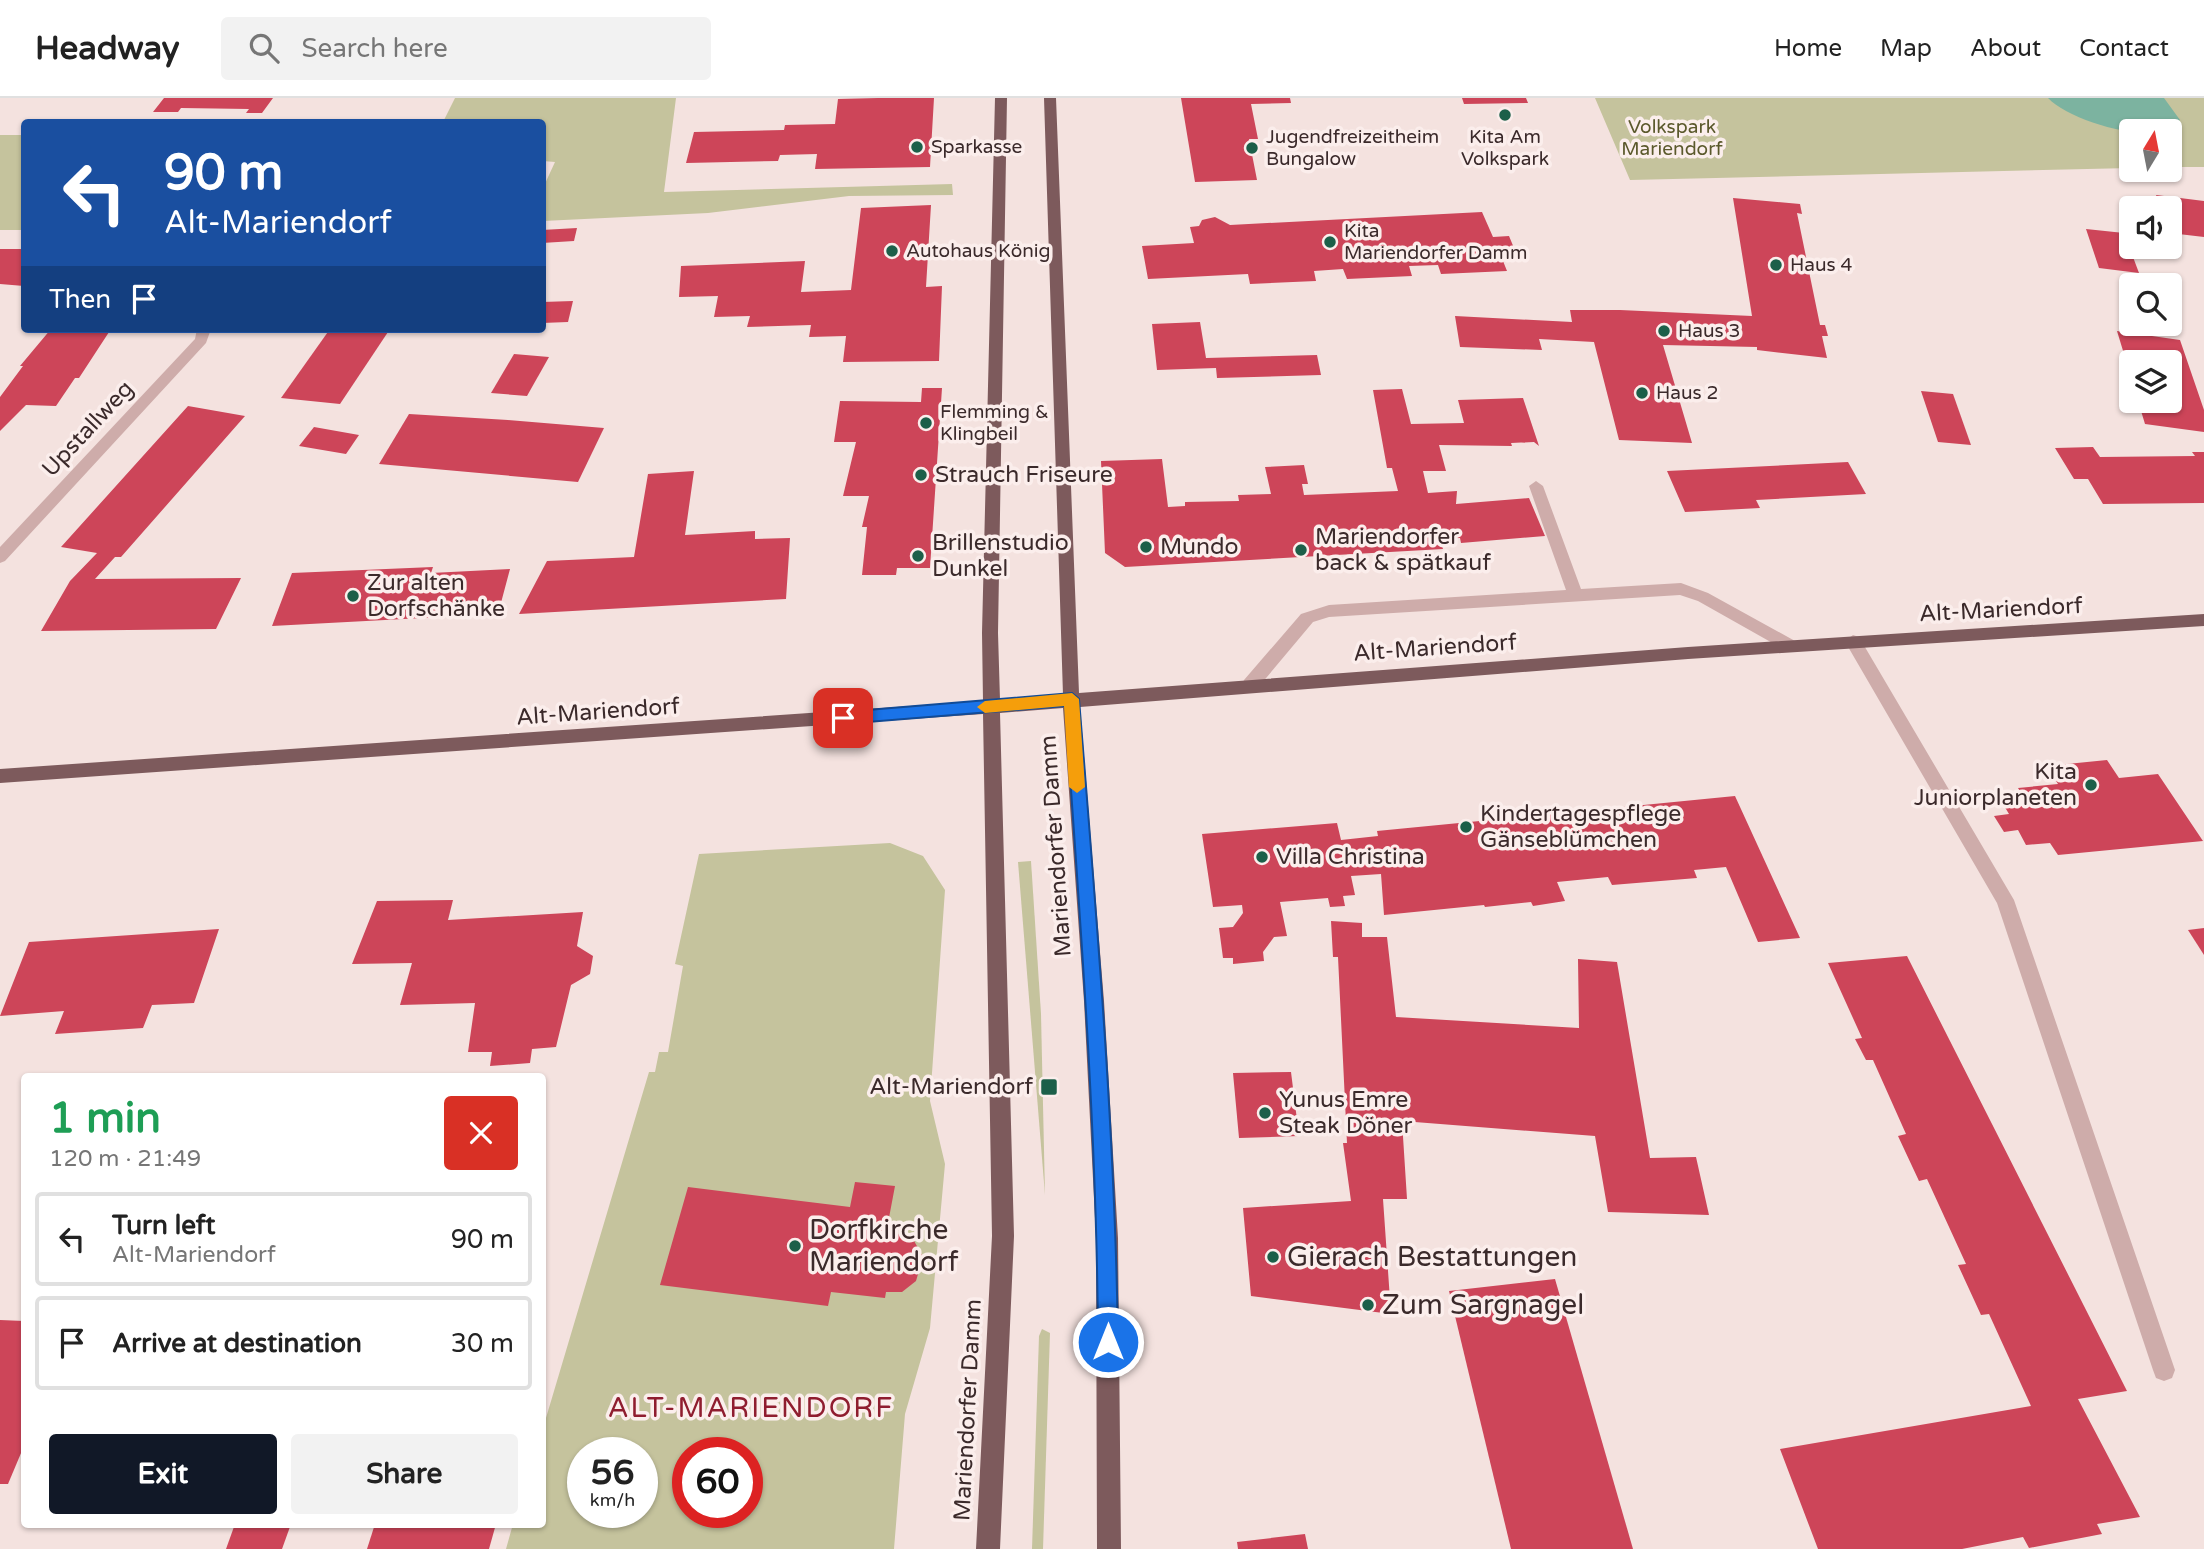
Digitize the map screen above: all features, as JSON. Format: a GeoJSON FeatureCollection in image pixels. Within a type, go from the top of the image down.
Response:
{"type":"FeatureCollection","features":[{"type":"Feature","properties":{"kind":"main road","name":"Mariendorfer Damm"},"geometry":{"type":"LineString","coordinates":[[988,1549],[1003,1236],[991,706],[1001,98]]}},
{"type":"Feature","properties":{"kind":"main road","name":"Mariendorfer Damm"},"geometry":{"type":"LineString","coordinates":[[1050,98],[1072,699],[1094,1001],[1107,1238],[1109,1549]]}},
{"type":"Feature","properties":{"kind":"main road","name":"Alt-Mariendorf"},"geometry":{"type":"LineString","coordinates":[[0,776],[991,706],[1788,645],[2204,620]]}},
{"type":"Feature","properties":{"kind":"street","name":"Upstallweg"},"geometry":{"type":"LineString","coordinates":[[0,557],[201,340],[203,333]]}},
{"type":"Feature","properties":{"kind":"street"},"geometry":{"type":"LineString","coordinates":[[1536,486],[1575,595]]}},
{"type":"Feature","properties":{"kind":"street"},"geometry":{"type":"LineString","coordinates":[[1250,685],[1307,618],[1329,611],[1681,589],[1703,597],[1788,645]]}},
{"type":"Feature","properties":{"kind":"street"},"geometry":{"type":"LineString","coordinates":[[1853,641],[2005,901],[2164,1370]]}},
{"type":"Feature","properties":{"kind":"green space"},"geometry":{"type":"Polygon","coordinates":[[[455,98],[676,98],[664,192],[952,184],[953,195],[849,196],[708,213],[546,221],[546,182],[555,162],[546,161],[546,119],[444,119],[455,98]]]}},
{"type":"Feature","properties":{"kind":"green space","name":"Volkspark Mariendorf"},"geometry":{"type":"Polygon","coordinates":[[[1595,98],[2204,98],[2204,167],[2182,167],[2182,119],[2119,119],[2119,168],[1630,180],[1595,98]]]}},
{"type":"Feature","properties":{"kind":"green space"},"geometry":{"type":"Polygon","coordinates":[[[0,135],[21,135],[21,230],[0,230],[0,135]]]}},
{"type":"Feature","properties":{"kind":"green space"},"geometry":{"type":"Polygon","coordinates":[[[890,843],[923,856],[945,890],[930,1101],[945,1164],[930,1328],[905,1414],[894,1549],[506,1549],[512,1528],[546,1528],[546,1418],[649,1072],[655,1072],[659,1052],[668,1052],[683,966],[675,964],[699,854],[890,843]]]}},
{"type":"Feature","properties":{"kind":"green space"},"geometry":{"type":"Polygon","coordinates":[[[1031,861],[1041,1014],[1045,1195],[1018,862],[1031,861]]]}},
{"type":"Feature","properties":{"kind":"green space"},"geometry":{"type":"Polygon","coordinates":[[[1042,1329],[1050,1333],[1043,1549],[1032,1549],[1039,1336],[1042,1329]]]}},
{"type":"Feature","properties":{"kind":"shaded area"},"geometry":{"type":"Polygon","coordinates":[[[2048,98],[2164,98],[2179,119],[2119,119],[2119,129],[2071,114],[2048,98]]]}},
{"type":"Feature","properties":{"kind":"building"},"geometry":{"type":"Polygon","coordinates":[[[164,98],[273,98],[262,113],[246,113],[249,109],[181,108],[178,112],[153,112],[164,98]]]}},
{"type":"Feature","properties":{"kind":"building"},"geometry":{"type":"Polygon","coordinates":[[[934,98],[930,167],[815,169],[817,154],[780,155],[778,161],[686,163],[694,132],[784,130],[785,125],[835,124],[838,99],[934,98]]]}},
{"type":"Feature","properties":{"kind":"building"},"geometry":{"type":"Polygon","coordinates":[[[1181,98],[1290,98],[1291,103],[1251,104],[1258,139],[1249,139],[1257,180],[1195,182],[1181,98]]]}},
{"type":"Feature","properties":{"kind":"building"},"geometry":{"type":"Polygon","coordinates":[[[1462,98],[1526,98],[1528,103],[1464,104],[1462,98]]]}},
{"type":"Feature","properties":{"kind":"building"},"geometry":{"type":"Polygon","coordinates":[[[1733,198],[1800,204],[1802,214],[1797,213],[1820,325],[1825,325],[1828,336],[1822,336],[1827,358],[1757,350],[1757,347],[1663,345],[1692,443],[1619,440],[1594,342],[1539,339],[1542,350],[1460,347],[1455,316],[1572,322],[1570,310],[1620,310],[1752,316],[1733,198]]]}},
{"type":"Feature","properties":{"kind":"building"},"geometry":{"type":"Polygon","coordinates":[[[2182,198],[2204,201],[2204,237],[2182,234],[2182,198]]]}},
{"type":"Feature","properties":{"kind":"building"},"geometry":{"type":"Polygon","coordinates":[[[931,205],[926,287],[942,286],[939,361],[843,362],[846,336],[809,337],[811,325],[747,327],[750,316],[714,317],[718,296],[679,297],[681,266],[805,261],[801,292],[851,290],[861,208],[931,205]]]}},
{"type":"Feature","properties":{"kind":"building"},"geometry":{"type":"Polygon","coordinates":[[[1482,212],[1493,237],[1509,236],[1519,260],[1503,261],[1507,271],[1441,274],[1438,265],[1409,266],[1412,276],[1347,279],[1343,269],[1314,271],[1316,281],[1250,284],[1248,274],[1148,279],[1142,246],[1194,243],[1190,227],[1199,226],[1202,220],[1215,217],[1230,225],[1482,212]]]}},
{"type":"Feature","properties":{"kind":"building"},"geometry":{"type":"Polygon","coordinates":[[[577,228],[574,241],[546,243],[546,230],[577,228]]]}},
{"type":"Feature","properties":{"kind":"building"},"geometry":{"type":"Polygon","coordinates":[[[2086,229],[2119,232],[2119,259],[2134,259],[2139,273],[2099,268],[2086,229]]]}},
{"type":"Feature","properties":{"kind":"building"},"geometry":{"type":"Polygon","coordinates":[[[0,249],[21,249],[21,286],[0,284],[0,249]]]}},
{"type":"Feature","properties":{"kind":"building"},"geometry":{"type":"Polygon","coordinates":[[[573,301],[568,322],[546,323],[546,302],[573,301]]]}},
{"type":"Feature","properties":{"kind":"building"},"geometry":{"type":"Polygon","coordinates":[[[1200,322],[1206,358],[1317,355],[1321,375],[1217,378],[1216,368],[1157,370],[1152,324],[1200,322]]]}},
{"type":"Feature","properties":{"kind":"building"},"geometry":{"type":"Polygon","coordinates":[[[2117,331],[2119,336],[2152,336],[2180,340],[2204,410],[2204,432],[2145,424],[2142,413],[2182,413],[2182,350],[2123,350],[2117,331]]]}},
{"type":"Feature","properties":{"kind":"building"},"geometry":{"type":"Polygon","coordinates":[[[48,333],[108,333],[79,378],[75,378],[56,406],[26,405],[0,431],[0,397],[23,366],[20,366],[48,333]]]}},
{"type":"Feature","properties":{"kind":"building"},"geometry":{"type":"Polygon","coordinates":[[[327,333],[387,333],[340,404],[281,398],[327,333]]]}},
{"type":"Feature","properties":{"kind":"building"},"geometry":{"type":"Polygon","coordinates":[[[514,354],[549,357],[527,396],[491,393],[514,354]]]}},
{"type":"Feature","properties":{"kind":"building"},"geometry":{"type":"Polygon","coordinates":[[[922,388],[942,388],[930,568],[897,568],[896,575],[862,575],[867,527],[862,527],[869,496],[843,496],[856,442],[834,442],[840,401],[921,402],[922,388]]]}},
{"type":"Feature","properties":{"kind":"building"},"geometry":{"type":"Polygon","coordinates":[[[1402,389],[1411,424],[1464,423],[1458,400],[1523,398],[1539,446],[1534,442],[1511,443],[1512,446],[1439,445],[1446,471],[1423,471],[1428,493],[1457,491],[1456,504],[1529,498],[1545,536],[1461,543],[1460,538],[1440,539],[1443,549],[1125,567],[1105,553],[1101,461],[1162,459],[1168,507],[1185,506],[1185,502],[1239,501],[1238,495],[1271,494],[1265,467],[1304,465],[1308,484],[1302,484],[1304,495],[1398,491],[1392,468],[1387,468],[1373,390],[1402,389]]]}},
{"type":"Feature","properties":{"kind":"building"},"geometry":{"type":"Polygon","coordinates":[[[1921,391],[1953,394],[1971,445],[1938,442],[1921,391]]]}},
{"type":"Feature","properties":{"kind":"building"},"geometry":{"type":"Polygon","coordinates":[[[188,406],[245,416],[121,557],[115,557],[95,579],[241,578],[216,629],[41,631],[70,581],[97,553],[61,547],[188,406]]]}},
{"type":"Feature","properties":{"kind":"building"},"geometry":{"type":"Polygon","coordinates":[[[409,414],[604,428],[578,482],[379,464],[409,414]]]}},
{"type":"Feature","properties":{"kind":"building"},"geometry":{"type":"Polygon","coordinates":[[[314,427],[359,435],[346,454],[299,446],[314,427]]]}},
{"type":"Feature","properties":{"kind":"building"},"geometry":{"type":"Polygon","coordinates":[[[2093,447],[2100,457],[2195,456],[2192,452],[2204,452],[2204,503],[2103,504],[2088,479],[2074,479],[2055,448],[2093,447]]]}},
{"type":"Feature","properties":{"kind":"building"},"geometry":{"type":"Polygon","coordinates":[[[1848,462],[1866,494],[1756,500],[1760,508],[1685,512],[1667,471],[1848,462]]]}},
{"type":"Feature","properties":{"kind":"building"},"geometry":{"type":"Polygon","coordinates":[[[694,471],[685,535],[755,531],[755,539],[790,538],[786,599],[519,614],[547,561],[634,557],[648,474],[694,471]]]}},
{"type":"Feature","properties":{"kind":"building","name":"Zur alten Dorfschänke"},"geometry":{"type":"Polygon","coordinates":[[[433,567],[431,573],[510,569],[498,614],[272,626],[292,573],[433,567]]]}},
{"type":"Feature","properties":{"kind":"building"},"geometry":{"type":"Polygon","coordinates":[[[2107,760],[2119,778],[2158,774],[2203,841],[2058,855],[2050,843],[2026,845],[2018,830],[2004,832],[1994,816],[2009,814],[2000,799],[2024,798],[2018,788],[2058,784],[2047,766],[2107,760]]]}},
{"type":"Feature","properties":{"kind":"building"},"geometry":{"type":"Polygon","coordinates":[[[1735,796],[1800,938],[1758,942],[1726,867],[1694,870],[1697,878],[1612,885],[1608,877],[1557,882],[1565,901],[1533,906],[1531,902],[1384,915],[1381,874],[1351,876],[1355,895],[1343,896],[1345,906],[1330,907],[1328,898],[1280,902],[1287,936],[1274,937],[1263,952],[1264,961],[1233,964],[1233,958],[1223,958],[1219,928],[1233,927],[1243,913],[1242,905],[1213,907],[1202,834],[1337,823],[1341,840],[1378,836],[1377,831],[1735,796]]]}},
{"type":"Feature","properties":{"kind":"building"},"geometry":{"type":"Polygon","coordinates":[[[453,900],[448,920],[583,912],[577,946],[593,956],[590,974],[571,985],[556,1047],[532,1049],[530,1063],[490,1066],[492,1052],[468,1052],[475,1003],[400,1005],[412,963],[352,964],[377,901],[453,900]]]}},
{"type":"Feature","properties":{"kind":"building"},"geometry":{"type":"Polygon","coordinates":[[[1331,921],[1362,923],[1362,937],[1387,937],[1396,1017],[1579,1028],[1578,959],[1617,962],[1650,1158],[1696,1157],[1709,1215],[1608,1212],[1595,1136],[1402,1121],[1407,1199],[1383,1199],[1391,1314],[1251,1296],[1243,1208],[1351,1201],[1343,1143],[1347,1143],[1338,957],[1333,957],[1331,921]]]}},
{"type":"Feature","properties":{"kind":"building"},"geometry":{"type":"Polygon","coordinates":[[[2204,928],[2204,955],[2188,930],[2204,928]]]}},
{"type":"Feature","properties":{"kind":"building"},"geometry":{"type":"Polygon","coordinates":[[[219,929],[194,1003],[152,1005],[143,1028],[55,1034],[64,1011],[0,1016],[29,942],[219,929]]]}},
{"type":"Feature","properties":{"kind":"building"},"geometry":{"type":"Polygon","coordinates":[[[1907,956],[2127,1391],[2078,1399],[2140,1517],[2097,1524],[2102,1534],[2029,1548],[2023,1537],[1962,1549],[1818,1549],[1780,1449],[2031,1406],[1989,1314],[1981,1315],[1958,1265],[1966,1264],[1927,1179],[1919,1181],[1898,1136],[1906,1134],[1873,1060],[1866,1060],[1855,1039],[1862,1038],[1828,963],[1907,956]]]}},
{"type":"Feature","properties":{"kind":"building"},"geometry":{"type":"Polygon","coordinates":[[[1291,1072],[1299,1136],[1239,1138],[1233,1073],[1291,1072]]]}},
{"type":"Feature","properties":{"kind":"building","name":"Dorfkirche Mariendorf"},"geometry":{"type":"Polygon","coordinates":[[[855,1182],[895,1186],[888,1223],[898,1225],[896,1233],[913,1239],[923,1257],[916,1281],[902,1292],[886,1292],[885,1298],[831,1292],[828,1306],[660,1285],[688,1187],[850,1207],[855,1182]]]}},
{"type":"Feature","properties":{"kind":"building"},"geometry":{"type":"Polygon","coordinates":[[[1555,1279],[1633,1549],[1511,1549],[1449,1291],[1555,1279]]]}},
{"type":"Feature","properties":{"kind":"building"},"geometry":{"type":"Polygon","coordinates":[[[0,1320],[21,1321],[21,1453],[8,1484],[0,1484],[0,1320]]]}},
{"type":"Feature","properties":{"kind":"building"},"geometry":{"type":"Polygon","coordinates":[[[234,1528],[290,1528],[282,1549],[226,1549],[234,1528]]]}},
{"type":"Feature","properties":{"kind":"building"},"geometry":{"type":"Polygon","coordinates":[[[374,1528],[495,1528],[489,1549],[367,1549],[374,1528]]]}},
{"type":"Feature","properties":{"kind":"building"},"geometry":{"type":"Polygon","coordinates":[[[1305,1534],[1308,1549],[1238,1549],[1237,1542],[1305,1534]]]}},
{"type":"Feature","properties":{"kind":"slow traffic"},"geometry":{"type":"LineString","coordinates":[[985,707],[1072,699],[1077,787]]}},
{"type":"Feature","properties":{"kind":"place","name":"Kita Am Volkspark"},"geometry":{"type":"Point","coordinates":[1505,115]}},
{"type":"Feature","properties":{"kind":"place","name":"Sparkasse"},"geometry":{"type":"Point","coordinates":[917,147]}},
{"type":"Feature","properties":{"kind":"place","name":"Jugendfreizeitheim Bungalow"},"geometry":{"type":"Point","coordinates":[1252,148]}},
{"type":"Feature","properties":{"kind":"place","name":"Kita Mariendorfer Damm"},"geometry":{"type":"Point","coordinates":[1330,242]}},
{"type":"Feature","properties":{"kind":"place","name":"Autohaus König"},"geometry":{"type":"Point","coordinates":[892,251]}},
{"type":"Feature","properties":{"kind":"place","name":"Haus 4"},"geometry":{"type":"Point","coordinates":[1776,265]}},
{"type":"Feature","properties":{"kind":"place","name":"Haus 3"},"geometry":{"type":"Point","coordinates":[1664,331]}},
{"type":"Feature","properties":{"kind":"place","name":"Haus 2"},"geometry":{"type":"Point","coordinates":[1642,393]}},
{"type":"Feature","properties":{"kind":"place","name":"Flemming & Klingbeil"},"geometry":{"type":"Point","coordinates":[926,423]}},
{"type":"Feature","properties":{"kind":"place","name":"Strauch Friseure"},"geometry":{"type":"Point","coordinates":[921,475]}},
{"type":"Feature","properties":{"kind":"place","name":"Mundo"},"geometry":{"type":"Point","coordinates":[1146,547]}},
{"type":"Feature","properties":{"kind":"place","name":"Mariendorfer back & spätkauf"},"geometry":{"type":"Point","coordinates":[1301,550]}},
{"type":"Feature","properties":{"kind":"place","name":"Brillenstudio Dunkel"},"geometry":{"type":"Point","coordinates":[918,556]}},
{"type":"Feature","properties":{"kind":"place","name":"Zur alten Dorfschänke"},"geometry":{"type":"Point","coordinates":[353,596]}},
{"type":"Feature","properties":{"kind":"place","name":"Kita Juniorplaneten"},"geometry":{"type":"Point","coordinates":[2091,785]}},
{"type":"Feature","properties":{"kind":"place","name":"Kindertagespflege Gänseblümchen"},"geometry":{"type":"Point","coordinates":[1466,827]}},
{"type":"Feature","properties":{"kind":"place","name":"Villa Christina"},"geometry":{"type":"Point","coordinates":[1262,857]}},
{"type":"Feature","properties":{"kind":"place","name":"Alt-Mariendorf"},"geometry":{"type":"Point","coordinates":[1049,1087]}},
{"type":"Feature","properties":{"kind":"place","name":"Yunus Emre Steak Döner"},"geometry":{"type":"Point","coordinates":[1265,1113]}},
{"type":"Feature","properties":{"kind":"place","name":"Dorfkirche Mariendorf"},"geometry":{"type":"Point","coordinates":[795,1246]}},
{"type":"Feature","properties":{"kind":"place","name":"Gierach Bestattungen"},"geometry":{"type":"Point","coordinates":[1273,1257]}},
{"type":"Feature","properties":{"kind":"place","name":"Zum Sargnagel"},"geometry":{"type":"Point","coordinates":[1368,1305]}},
{"type":"Feature","properties":{"kind":"district","name":"ALT-MARIENDORF"},"geometry":{"type":"Point","coordinates":[751,1408]}},
{"type":"Feature","properties":{"kind":"route"},"geometry":{"type":"LineString","coordinates":[[843,718],[1072,699],[1082,866],[1094,1001],[1107,1238],[1108,1342]]}}]}
